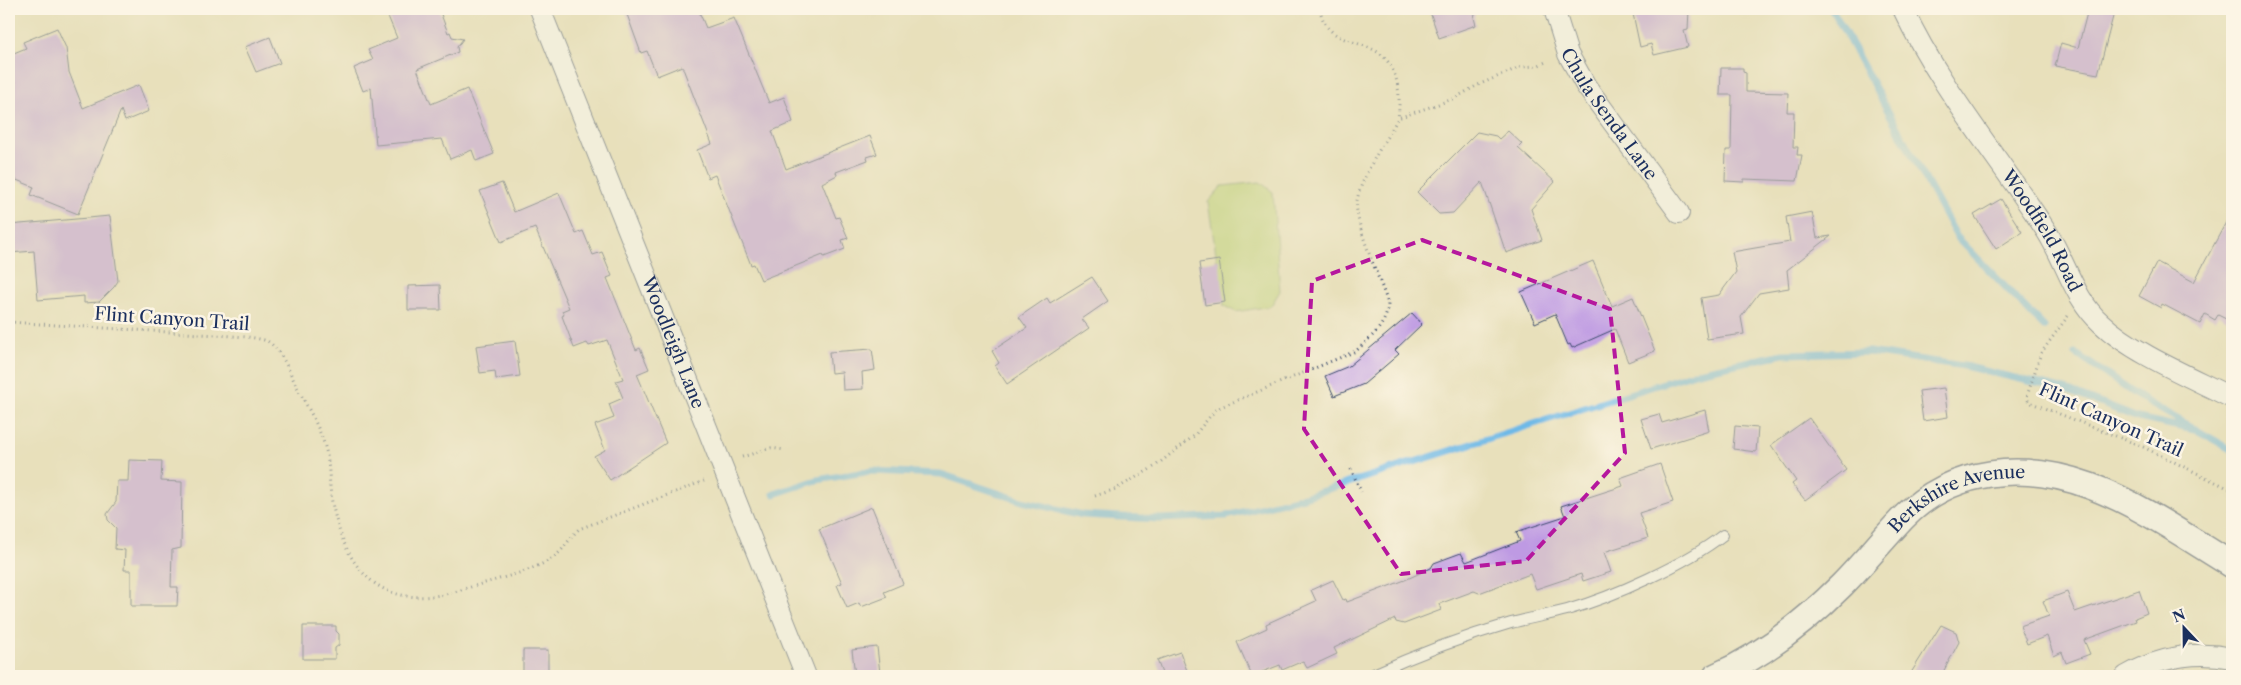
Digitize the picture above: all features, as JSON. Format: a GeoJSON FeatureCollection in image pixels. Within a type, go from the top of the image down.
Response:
{"type":"FeatureCollection","features":[{"type":"Feature","properties":{"kind":"street","name":"Woodleigh Lane"},"geometry":{"type":"LineString","coordinates":[[540,9],[806,676]]}},
{"type":"Feature","properties":{"kind":"street","name":"Chula Senda Lane"},"geometry":{"type":"LineString","coordinates":[[1554,9],[1568,54],[1586,86],[1679,213]]}},
{"type":"Feature","properties":{"kind":"street","name":"Woodfield Road"},"geometry":{"type":"LineString","coordinates":[[1903,9],[1954,101],[2048,234],[2081,301],[2098,322],[2116,337],[2232,398]]}},
{"type":"Feature","properties":{"kind":"street","name":"Berkshire Avenue"},"geometry":{"type":"LineString","coordinates":[[1716,676],[1738,667],[1794,628],[1842,586],[1905,516],[1936,493],[1966,478],[1998,471],[2052,477],[2089,486],[2152,515],[2232,565]]}},
{"type":"Feature","properties":{"kind":"street"},"geometry":{"type":"LineString","coordinates":[[2126,676],[2160,660],[2189,654],[2232,658]]}},
{"type":"Feature","properties":{"kind":"lane"},"geometry":{"type":"LineString","coordinates":[[1369,676],[1413,656],[1511,624],[1568,610],[1615,592],[1706,548],[1724,534]]}},
{"type":"Feature","properties":{"kind":"path"},"geometry":{"type":"LineString","coordinates":[[1095,496],[1116,489],[1154,467],[1184,446],[1216,410],[1356,351],[1380,327],[1387,313],[1388,304],[1358,219],[1357,201],[1373,162],[1398,118],[1401,98],[1393,70],[1380,54],[1336,36],[1330,30],[1320,9]]}},
{"type":"Feature","properties":{"kind":"path"},"geometry":{"type":"LineString","coordinates":[[1398,118],[1452,98],[1520,67],[1537,66],[1568,54]]}},
{"type":"Feature","properties":{"kind":"path","name":"Flint Canyon Trail"},"geometry":{"type":"LineString","coordinates":[[2081,301],[2057,328],[2041,353],[2028,393],[2027,398],[2029,402],[2142,446],[2232,490]]}},
{"type":"Feature","properties":{"kind":"path","name":"Flint Canyon Trail"},"geometry":{"type":"LineString","coordinates":[[9,322],[248,337],[266,341],[275,349],[288,368],[321,436],[327,454],[332,505],[340,534],[356,566],[379,587],[396,595],[416,597],[453,592],[540,564],[563,549],[569,538],[579,529],[707,480]]}},
{"type":"Feature","properties":{"kind":"path"},"geometry":{"type":"LineString","coordinates":[[739,458],[761,450],[785,450]]}},
{"type":"Feature","properties":{"kind":"path"},"geometry":{"type":"LineString","coordinates":[[1351,469],[1360,492]]}},
{"type":"Feature","properties":{"kind":"highlighted area"},"geometry":{"type":"Polygon","coordinates":[[[1422,240],[1610,309],[1625,453],[1526,561],[1401,574],[1304,429],[1312,281],[1422,240]]]}},
{"type":"Feature","properties":{"kind":"green space"},"geometry":{"type":"Polygon","coordinates":[[[1260,182],[1273,192],[1280,291],[1271,306],[1236,312],[1224,306],[1208,202],[1222,186],[1260,182]]]}},
{"type":"Feature","properties":{"kind":"building"},"geometry":{"type":"Polygon","coordinates":[[[385,9],[439,9],[448,33],[450,32],[452,37],[463,39],[457,47],[458,52],[417,69],[431,104],[467,89],[494,154],[476,161],[472,150],[450,159],[442,139],[376,145],[371,88],[363,91],[354,68],[373,60],[368,50],[397,38],[385,9]]]}},
{"type":"Feature","properties":{"kind":"building"},"geometry":{"type":"Polygon","coordinates":[[[625,9],[698,9],[706,28],[734,18],[769,103],[784,97],[793,122],[772,131],[786,169],[870,136],[877,154],[867,157],[868,160],[836,172],[837,175],[822,183],[836,218],[839,217],[848,238],[842,240],[845,249],[824,257],[823,255],[761,280],[754,264],[751,265],[715,175],[708,178],[697,150],[712,144],[682,66],[657,76],[647,51],[641,53],[625,9]]]}},
{"type":"Feature","properties":{"kind":"building"},"geometry":{"type":"Polygon","coordinates":[[[1429,9],[1476,9],[1474,18],[1476,25],[1439,38],[1429,9]]]}},
{"type":"Feature","properties":{"kind":"building"},"geometry":{"type":"Polygon","coordinates":[[[1632,9],[1689,9],[1688,30],[1684,31],[1688,47],[1654,55],[1651,44],[1640,47],[1632,9]]]}},
{"type":"Feature","properties":{"kind":"building"},"geometry":{"type":"Polygon","coordinates":[[[2088,9],[2115,9],[2098,74],[2055,66],[2061,43],[2078,48],[2088,9]]]}},
{"type":"Feature","properties":{"kind":"building"},"geometry":{"type":"Polygon","coordinates":[[[57,28],[66,48],[69,72],[83,108],[139,85],[149,111],[125,121],[121,110],[78,214],[31,195],[34,187],[9,177],[9,55],[26,48],[23,42],[57,28]]]}},
{"type":"Feature","properties":{"kind":"building"},"geometry":{"type":"Polygon","coordinates":[[[270,37],[280,63],[256,72],[245,47],[270,37]]]}},
{"type":"Feature","properties":{"kind":"building"},"geometry":{"type":"Polygon","coordinates":[[[1721,68],[1743,68],[1743,72],[1746,73],[1746,92],[1788,93],[1787,112],[1794,112],[1793,147],[1798,147],[1797,155],[1802,155],[1797,181],[1744,179],[1744,182],[1725,181],[1726,150],[1731,150],[1732,95],[1720,95],[1721,68]]]}},
{"type":"Feature","properties":{"kind":"building"},"geometry":{"type":"Polygon","coordinates":[[[1508,131],[1522,144],[1518,148],[1555,182],[1531,209],[1542,240],[1506,253],[1482,182],[1453,213],[1439,214],[1417,192],[1477,132],[1496,136],[1499,139],[1508,131]]]}},
{"type":"Feature","properties":{"kind":"building"},"geometry":{"type":"Polygon","coordinates":[[[502,183],[514,212],[559,193],[576,234],[583,231],[593,255],[602,252],[612,276],[607,278],[636,350],[640,348],[649,369],[637,374],[666,443],[610,480],[594,456],[605,450],[595,425],[614,418],[609,404],[623,398],[616,381],[623,379],[607,340],[589,346],[587,343],[574,348],[562,316],[564,315],[562,311],[569,308],[535,228],[501,242],[480,191],[502,183]]]}},
{"type":"Feature","properties":{"kind":"building"},"geometry":{"type":"Polygon","coordinates":[[[2001,199],[2022,232],[1996,249],[1974,215],[2001,199]]]}},
{"type":"Feature","properties":{"kind":"building"},"geometry":{"type":"Polygon","coordinates":[[[2232,211],[2232,322],[2218,315],[2215,320],[2205,314],[2200,324],[2162,304],[2161,308],[2139,296],[2157,262],[2194,282],[2232,211]]]}},
{"type":"Feature","properties":{"kind":"building"},"geometry":{"type":"Polygon","coordinates":[[[1812,212],[1817,238],[1831,236],[1787,270],[1789,288],[1759,293],[1741,317],[1744,334],[1707,339],[1701,298],[1719,295],[1736,272],[1732,252],[1790,242],[1786,217],[1812,212]]]}},
{"type":"Feature","properties":{"kind":"building"},"geometry":{"type":"Polygon","coordinates":[[[110,216],[118,281],[114,287],[99,302],[84,303],[84,296],[38,300],[34,251],[9,253],[9,225],[110,216]]]}},
{"type":"Feature","properties":{"kind":"building"},"geometry":{"type":"Polygon","coordinates":[[[1219,260],[1225,302],[1205,305],[1199,263],[1219,260]]]}},
{"type":"Feature","properties":{"kind":"building"},"geometry":{"type":"Polygon","coordinates":[[[1593,261],[1612,306],[1633,297],[1655,351],[1628,362],[1615,329],[1572,348],[1570,344],[1568,345],[1555,314],[1535,323],[1521,292],[1593,261]]]}},
{"type":"Feature","properties":{"kind":"building"},"geometry":{"type":"Polygon","coordinates":[[[1092,277],[1108,301],[1082,319],[1089,328],[1007,384],[995,366],[999,363],[992,351],[1027,328],[1019,317],[1047,298],[1050,303],[1092,277]]]}},
{"type":"Feature","properties":{"kind":"building"},"geometry":{"type":"Polygon","coordinates":[[[440,285],[441,310],[408,310],[408,286],[440,285]]]}},
{"type":"Feature","properties":{"kind":"building"},"geometry":{"type":"Polygon","coordinates":[[[1412,313],[1422,324],[1395,350],[1399,354],[1364,384],[1334,396],[1325,376],[1349,366],[1412,313]]]}},
{"type":"Feature","properties":{"kind":"building"},"geometry":{"type":"Polygon","coordinates":[[[515,341],[520,376],[496,379],[495,371],[480,373],[476,346],[515,341]]]}},
{"type":"Feature","properties":{"kind":"building"},"geometry":{"type":"Polygon","coordinates":[[[872,349],[875,370],[862,372],[863,389],[843,390],[842,372],[831,373],[829,352],[872,349]]]}},
{"type":"Feature","properties":{"kind":"building"},"geometry":{"type":"Polygon","coordinates":[[[1944,388],[1948,417],[1923,421],[1919,391],[1944,388]]]}},
{"type":"Feature","properties":{"kind":"building"},"geometry":{"type":"Polygon","coordinates":[[[1705,410],[1709,431],[1651,449],[1641,419],[1659,414],[1662,423],[1705,410]]]}},
{"type":"Feature","properties":{"kind":"building"},"geometry":{"type":"Polygon","coordinates":[[[1809,418],[1846,470],[1805,500],[1792,484],[1796,481],[1771,445],[1809,418]]]}},
{"type":"Feature","properties":{"kind":"building"},"geometry":{"type":"Polygon","coordinates":[[[1735,426],[1758,428],[1756,452],[1733,449],[1735,426]]]}},
{"type":"Feature","properties":{"kind":"building"},"geometry":{"type":"Polygon","coordinates":[[[129,460],[162,461],[161,481],[182,482],[181,548],[172,550],[171,587],[178,587],[177,606],[131,606],[131,570],[124,570],[125,550],[115,549],[116,528],[108,520],[107,514],[116,502],[117,481],[128,481],[129,460]]]}},
{"type":"Feature","properties":{"kind":"building"},"geometry":{"type":"Polygon","coordinates":[[[1660,464],[1673,502],[1639,513],[1648,538],[1604,552],[1611,572],[1583,581],[1581,574],[1536,589],[1530,574],[1479,593],[1474,591],[1439,604],[1441,610],[1404,624],[1396,622],[1395,619],[1334,648],[1337,654],[1307,668],[1303,661],[1282,670],[1280,665],[1252,676],[1237,642],[1267,628],[1266,624],[1316,601],[1311,590],[1333,580],[1343,600],[1346,599],[1347,602],[1405,580],[1431,568],[1434,563],[1461,553],[1466,562],[1520,541],[1516,532],[1565,516],[1561,506],[1623,486],[1620,478],[1660,464]]]}},
{"type":"Feature","properties":{"kind":"building"},"geometry":{"type":"Polygon","coordinates":[[[872,507],[903,584],[884,592],[887,597],[861,607],[859,603],[847,608],[837,585],[842,583],[819,529],[872,507]]]}},
{"type":"Feature","properties":{"kind":"building"},"geometry":{"type":"Polygon","coordinates":[[[2139,590],[2147,613],[2135,618],[2136,621],[2084,640],[2090,654],[2066,663],[2062,652],[2054,656],[2047,636],[2027,644],[2020,626],[2049,616],[2043,601],[2067,592],[2075,612],[2139,590]]]}},
{"type":"Feature","properties":{"kind":"building"},"geometry":{"type":"Polygon","coordinates":[[[1941,625],[1956,632],[1959,642],[1941,676],[1909,676],[1941,625]]]}},
{"type":"Feature","properties":{"kind":"building"},"geometry":{"type":"Polygon","coordinates":[[[303,626],[336,626],[336,631],[339,634],[339,645],[335,648],[335,659],[303,659],[303,626]]]}},
{"type":"Feature","properties":{"kind":"building"},"geometry":{"type":"Polygon","coordinates":[[[877,647],[880,673],[855,675],[852,650],[877,647]]]}},
{"type":"Feature","properties":{"kind":"building"},"geometry":{"type":"Polygon","coordinates":[[[523,650],[548,650],[548,676],[523,676],[523,650]]]}},
{"type":"Feature","properties":{"kind":"building"},"geometry":{"type":"Polygon","coordinates":[[[1180,652],[1189,676],[1163,676],[1157,660],[1180,652]]]}},
{"type":"Feature","properties":{"kind":"waterway"},"geometry":{"type":"LineString","coordinates":[[1832,9],[1957,237],[2044,327]]}},
{"type":"Feature","properties":{"kind":"waterway"},"geometry":{"type":"LineString","coordinates":[[774,494],[817,480],[872,471],[941,474],[1022,501],[1083,515],[1160,519],[1226,516],[1304,497],[1698,372],[1783,354],[1869,352],[1964,366],[2066,390],[2138,418],[2194,430]]}},
{"type":"Feature","properties":{"kind":"waterway"},"geometry":{"type":"LineString","coordinates":[[2075,353],[2142,399],[2232,450]]}}]}
